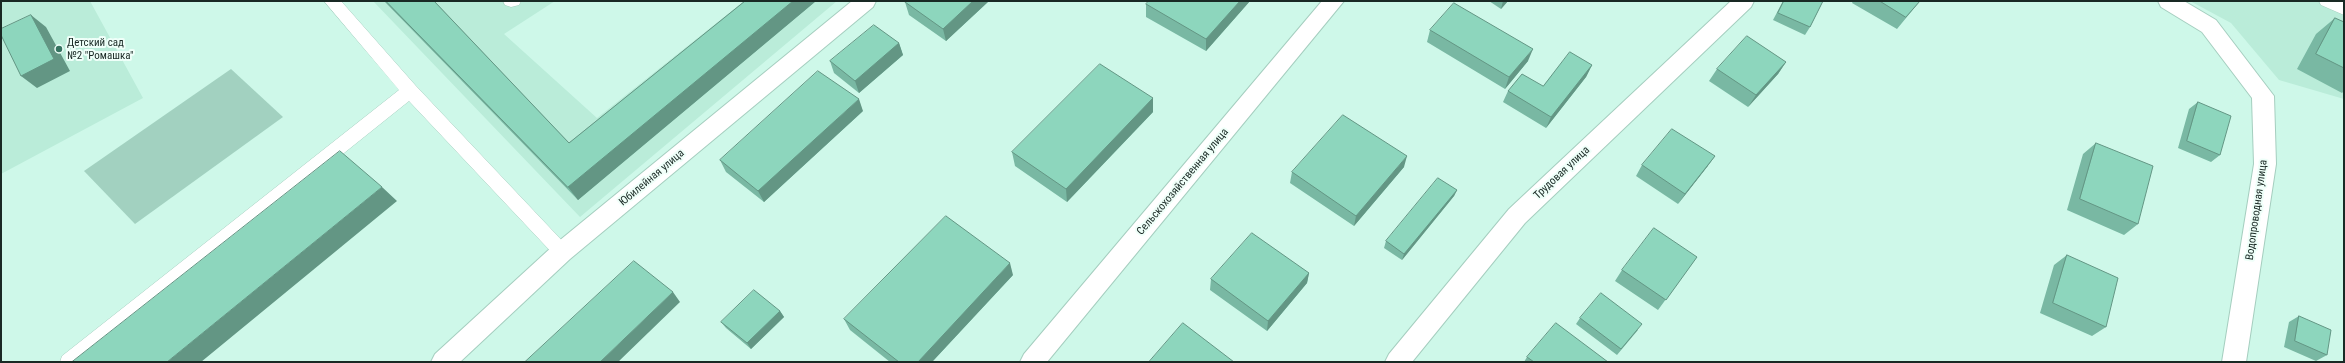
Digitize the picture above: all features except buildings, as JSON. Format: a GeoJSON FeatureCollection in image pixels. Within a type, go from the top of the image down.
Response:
{"type":"FeatureCollection","features":[{"type":"Feature","properties":{"kind":"street","name":"Юбилейная улица"},"geometry":{"type":"LineString","coordinates":[[443,362],[562,252],[866,1]]}},
{"type":"Feature","properties":{"kind":"street","name":"Сельскохозяйственная улица"},"geometry":{"type":"LineString","coordinates":[[1032,362],[1334,1]]}},
{"type":"Feature","properties":{"kind":"street","name":"Трудовая улица"},"geometry":{"type":"LineString","coordinates":[[1398,362],[1517,216],[1744,1]]}},
{"type":"Feature","properties":{"kind":"street","name":"Водопроводная улица"},"geometry":{"type":"LineString","coordinates":[[2168,1],[2209,26],[2263,96],[2265,164],[2234,362]]}},
{"type":"Feature","properties":{"kind":"lane"},"geometry":{"type":"LineString","coordinates":[[332,1],[410,91],[562,252]]}},
{"type":"Feature","properties":{"kind":"lane"},"geometry":{"type":"LineString","coordinates":[[2327,1],[2344,9]]}},
{"type":"Feature","properties":{"kind":"lane"},"geometry":{"type":"LineString","coordinates":[[69,362],[410,91]]}},
{"type":"Feature","properties":{"kind":"shaded area","name":"Детский сад №2 \"Ромашка\""},"geometry":{"type":"Polygon","coordinates":[[[1,1],[90,1],[143,98],[1,174],[1,1]]]}},
{"type":"Feature","properties":{"kind":"shaded area"},"geometry":{"type":"Polygon","coordinates":[[[373,1],[555,1],[504,34],[597,118],[744,1],[837,1],[580,217],[373,1]]]}},
{"type":"Feature","properties":{"kind":"shaded area"},"geometry":{"type":"Polygon","coordinates":[[[2190,1],[2344,1],[2344,99],[2279,80],[2231,23],[2190,1]]]}},
{"type":"Feature","properties":{"kind":"shaded area"},"geometry":{"type":"Polygon","coordinates":[[[231,69],[283,117],[135,224],[84,171],[231,69]]]}},
{"type":"Feature","properties":{"kind":"place","name":"Детский сад №2 \"Ромашка\""},"geometry":{"type":"Point","coordinates":[59,49]}}]}
